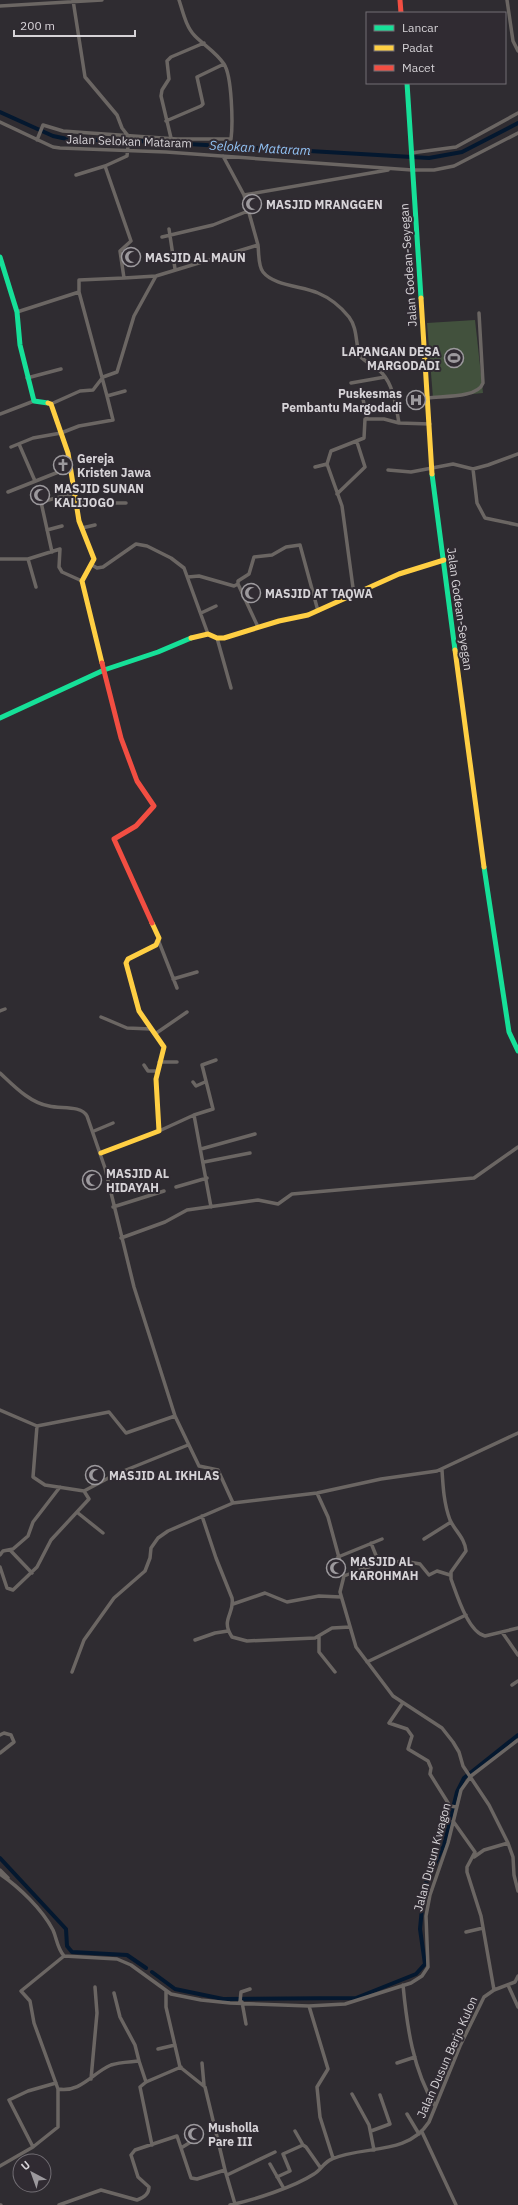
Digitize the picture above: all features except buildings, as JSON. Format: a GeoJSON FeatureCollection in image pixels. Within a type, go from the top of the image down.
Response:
{"type":"FeatureCollection","features":[{"type":"Feature","properties":{"kind":"street"},"geometry":{"type":"LineString","coordinates":[[0,6],[102,0]]}},
{"type":"Feature","properties":{"kind":"street"},"geometry":{"type":"LineString","coordinates":[[37,140],[43,125],[62,130],[129,136],[231,139],[230,84],[224,64],[192,32],[179,0]]}},
{"type":"Feature","properties":{"kind":"street"},"geometry":{"type":"LineString","coordinates":[[400,0],[401,12]]}},
{"type":"Feature","properties":{"kind":"street"},"geometry":{"type":"LineString","coordinates":[[508,0],[513,41],[518,51]]}},
{"type":"Feature","properties":{"kind":"street"},"geometry":{"type":"LineString","coordinates":[[73,1],[85,77],[118,118],[122,128],[129,136],[129,146],[126,157],[105,166],[76,175]]}},
{"type":"Feature","properties":{"kind":"street"},"geometry":{"type":"LineString","coordinates":[[513,41],[518,42]]}},
{"type":"Feature","properties":{"kind":"street"},"geometry":{"type":"LineString","coordinates":[[171,138],[161,96],[162,90],[169,80],[167,61],[171,57],[204,43]]}},
{"type":"Feature","properties":{"kind":"street"},"geometry":{"type":"LineString","coordinates":[[166,121],[201,106],[203,104],[197,77],[224,64]]}},
{"type":"Feature","properties":{"kind":"street","name":"Jalan Godean-Seyegan"},"geometry":{"type":"LineString","coordinates":[[407,84],[411,124],[411,154],[430,424],[431,469],[481,846],[509,1032],[517,1049]]}},
{"type":"Feature","properties":{"kind":"street"},"geometry":{"type":"LineString","coordinates":[[411,154],[456,147],[518,113]]}},
{"type":"Feature","properties":{"kind":"street","name":"Jalan Selokan Mataram"},"geometry":{"type":"LineString","coordinates":[[0,122],[37,140],[60,148],[128,152],[166,152],[396,169],[454,166],[518,133]]}},
{"type":"Feature","properties":{"kind":"street"},"geometry":{"type":"LineString","coordinates":[[223,156],[244,195],[258,245],[261,268],[265,274],[290,286],[317,292],[336,304],[349,318],[354,326],[360,356],[385,377],[393,396],[399,423]]}},
{"type":"Feature","properties":{"kind":"street"},"geometry":{"type":"LineString","coordinates":[[105,166],[131,240],[122,247],[120,251],[124,278]]}},
{"type":"Feature","properties":{"kind":"street"},"geometry":{"type":"LineString","coordinates":[[244,195],[396,169]]}},
{"type":"Feature","properties":{"kind":"street"},"geometry":{"type":"LineString","coordinates":[[162,237],[213,225],[248,211]]}},
{"type":"Feature","properties":{"kind":"street"},"geometry":{"type":"LineString","coordinates":[[170,229],[169,236],[176,269]]}},
{"type":"Feature","properties":{"kind":"street"},"geometry":{"type":"LineString","coordinates":[[11,447],[33,438],[61,433],[79,426],[113,420],[79,292],[80,280],[156,276],[258,245]]}},
{"type":"Feature","properties":{"kind":"street"},"geometry":{"type":"LineString","coordinates":[[0,257],[17,312],[20,345],[27,378],[34,401]]}},
{"type":"Feature","properties":{"kind":"street"},"geometry":{"type":"LineString","coordinates":[[0,414],[34,401],[44,401],[51,404],[80,391],[93,390],[102,377],[114,374],[118,370],[134,316],[156,276]]}},
{"type":"Feature","properties":{"kind":"street"},"geometry":{"type":"LineString","coordinates":[[17,312],[79,292]]}},
{"type":"Feature","properties":{"kind":"street"},"geometry":{"type":"LineString","coordinates":[[428,398],[474,393],[481,388],[483,383],[479,314]]}},
{"type":"Feature","properties":{"kind":"street"},"geometry":{"type":"LineString","coordinates":[[27,378],[62,369]]}},
{"type":"Feature","properties":{"kind":"street"},"geometry":{"type":"LineString","coordinates":[[351,383],[385,377]]}},
{"type":"Feature","properties":{"kind":"street"},"geometry":{"type":"LineString","coordinates":[[107,396],[125,392]]}},
{"type":"Feature","properties":{"kind":"street"},"geometry":{"type":"LineString","coordinates":[[363,399],[367,419]]}},
{"type":"Feature","properties":{"kind":"street"},"geometry":{"type":"LineString","coordinates":[[51,404],[72,467],[75,493],[82,528],[94,559],[82,581],[104,670],[126,752],[137,781],[154,806],[141,821],[116,837],[114,840],[158,935],[159,942],[177,988]]}},
{"type":"Feature","properties":{"kind":"street"},"geometry":{"type":"LineString","coordinates":[[354,595],[342,506],[327,464],[333,449],[357,442],[365,437],[363,420],[384,419],[399,423],[430,424]]}},
{"type":"Feature","properties":{"kind":"street"},"geometry":{"type":"LineString","coordinates":[[337,494],[365,467],[357,442]]}},
{"type":"Feature","properties":{"kind":"street"},"geometry":{"type":"LineString","coordinates":[[19,444],[36,481]]}},
{"type":"Feature","properties":{"kind":"street"},"geometry":{"type":"LineString","coordinates":[[388,470],[412,472],[453,464],[473,469],[488,466],[518,454]]}},
{"type":"Feature","properties":{"kind":"street"},"geometry":{"type":"LineString","coordinates":[[315,467],[327,464]]}},
{"type":"Feature","properties":{"kind":"street"},"geometry":{"type":"LineString","coordinates":[[8,492],[72,467]]}},
{"type":"Feature","properties":{"kind":"street"},"geometry":{"type":"LineString","coordinates":[[473,469],[477,503],[485,518],[518,525]]}},
{"type":"Feature","properties":{"kind":"street"},"geometry":{"type":"LineString","coordinates":[[52,552],[41,502],[75,493]]}},
{"type":"Feature","properties":{"kind":"street"},"geometry":{"type":"LineString","coordinates":[[77,503],[104,499],[112,503],[126,503]]}},
{"type":"Feature","properties":{"kind":"street"},"geometry":{"type":"LineString","coordinates":[[82,528],[95,525]]}},
{"type":"Feature","properties":{"kind":"street"},"geometry":{"type":"LineString","coordinates":[[47,530],[62,526]]}},
{"type":"Feature","properties":{"kind":"street"},"geometry":{"type":"LineString","coordinates":[[92,565],[97,568],[103,567],[132,545],[140,544],[176,561],[184,568],[188,577],[208,634]]}},
{"type":"Feature","properties":{"kind":"street"},"geometry":{"type":"LineString","coordinates":[[258,627],[238,584],[238,580],[249,574],[254,557],[272,554],[286,547],[300,545],[318,611]]}},
{"type":"Feature","properties":{"kind":"street"},"geometry":{"type":"LineString","coordinates":[[0,558],[28,559],[58,549],[61,551],[59,566],[62,572],[82,581]]}},
{"type":"Feature","properties":{"kind":"street"},"geometry":{"type":"LineString","coordinates":[[28,559],[36,587]]}},
{"type":"Feature","properties":{"kind":"street"},"geometry":{"type":"LineString","coordinates":[[0,718],[104,670],[158,652],[189,638],[208,634],[217,638],[224,638],[318,611],[399,574],[444,560]]}},
{"type":"Feature","properties":{"kind":"street"},"geometry":{"type":"LineString","coordinates":[[188,577],[199,576],[234,586],[238,584]]}},
{"type":"Feature","properties":{"kind":"street"},"geometry":{"type":"LineString","coordinates":[[201,613],[216,606]]}},
{"type":"Feature","properties":{"kind":"street"},"geometry":{"type":"LineString","coordinates":[[217,638],[231,688]]}},
{"type":"Feature","properties":{"kind":"street"},"geometry":{"type":"LineString","coordinates":[[159,942],[128,959],[126,962],[139,1011],[164,1047],[157,1071],[156,1083],[159,1107],[159,1131]]}},
{"type":"Feature","properties":{"kind":"street"},"geometry":{"type":"LineString","coordinates":[[173,979],[197,972]]}},
{"type":"Feature","properties":{"kind":"street"},"geometry":{"type":"LineString","coordinates":[[0,1011],[5,1009]]}},
{"type":"Feature","properties":{"kind":"street"},"geometry":{"type":"LineString","coordinates":[[101,1017],[127,1028],[153,1031],[187,1012]]}},
{"type":"Feature","properties":{"kind":"street"},"geometry":{"type":"LineString","coordinates":[[101,1153],[159,1131],[194,1115],[213,1109],[202,1065],[216,1060]]}},
{"type":"Feature","properties":{"kind":"street"},"geometry":{"type":"LineString","coordinates":[[160,1062],[177,1062]]}},
{"type":"Feature","properties":{"kind":"street"},"geometry":{"type":"LineString","coordinates":[[144,1065],[148,1071],[157,1071]]}},
{"type":"Feature","properties":{"kind":"street"},"geometry":{"type":"LineString","coordinates":[[0,1073],[20,1091],[40,1103],[50,1107],[83,1111],[94,1131],[101,1153],[113,1207],[134,1287],[175,1416],[199,1466],[218,1470],[233,1503]]}},
{"type":"Feature","properties":{"kind":"street"},"geometry":{"type":"LineString","coordinates":[[193,1082],[196,1086],[206,1082]]}},
{"type":"Feature","properties":{"kind":"street"},"geometry":{"type":"LineString","coordinates":[[194,1115],[207,1178],[211,1207]]}},
{"type":"Feature","properties":{"kind":"street"},"geometry":{"type":"LineString","coordinates":[[94,1131],[113,1123]]}},
{"type":"Feature","properties":{"kind":"street"},"geometry":{"type":"LineString","coordinates":[[201,1149],[255,1134]]}},
{"type":"Feature","properties":{"kind":"street"},"geometry":{"type":"LineString","coordinates":[[121,1238],[165,1222],[183,1211],[258,1200],[278,1204],[292,1194],[474,1178],[518,1147]]}},
{"type":"Feature","properties":{"kind":"street"},"geometry":{"type":"LineString","coordinates":[[204,1162],[250,1153]]}},
{"type":"Feature","properties":{"kind":"street"},"geometry":{"type":"LineString","coordinates":[[176,1187],[207,1178]]}},
{"type":"Feature","properties":{"kind":"street"},"geometry":{"type":"LineString","coordinates":[[113,1207],[164,1191]]}},
{"type":"Feature","properties":{"kind":"street"},"geometry":{"type":"LineString","coordinates":[[0,1410],[37,1426],[107,1411],[112,1414],[123,1432],[129,1433],[175,1416]]}},
{"type":"Feature","properties":{"kind":"street"},"geometry":{"type":"LineString","coordinates":[[37,1426],[33,1477],[45,1485],[84,1491],[116,1474],[188,1445]]}},
{"type":"Feature","properties":{"kind":"street"},"geometry":{"type":"LineString","coordinates":[[72,1672],[84,1640],[114,1598],[145,1571],[150,1558],[151,1548],[158,1538],[168,1531],[233,1503],[317,1493],[345,1486],[442,1470],[518,1433]]}},
{"type":"Feature","properties":{"kind":"street"},"geometry":{"type":"LineString","coordinates":[[442,1470],[446,1509],[451,1522],[464,1541],[466,1551],[450,1575]]}},
{"type":"Feature","properties":{"kind":"street"},"geometry":{"type":"LineString","coordinates":[[0,1555],[3,1551],[10,1550],[28,1536],[33,1522],[60,1487]]}},
{"type":"Feature","properties":{"kind":"street"},"geometry":{"type":"LineString","coordinates":[[0,1567],[7,1588],[11,1591],[32,1573],[40,1562],[51,1540],[89,1500],[84,1491]]}},
{"type":"Feature","properties":{"kind":"street"},"geometry":{"type":"LineString","coordinates":[[317,1493],[330,1523],[344,1576],[340,1588],[341,1597],[356,1647],[393,1696],[402,1704],[442,1728],[459,1752],[463,1766],[471,1775],[489,1805],[508,1843],[513,1858],[514,1875],[518,1891]]}},
{"type":"Feature","properties":{"kind":"street"},"geometry":{"type":"LineString","coordinates":[[78,1513],[103,1533]]}},
{"type":"Feature","properties":{"kind":"street"},"geometry":{"type":"LineString","coordinates":[[202,1516],[233,1604],[226,1623],[228,1631],[232,1637],[247,1641],[319,1636],[332,1628],[350,1628]]}},
{"type":"Feature","properties":{"kind":"street"},"geometry":{"type":"LineString","coordinates":[[424,1539],[451,1522]]}},
{"type":"Feature","properties":{"kind":"street"},"geometry":{"type":"LineString","coordinates":[[338,1557],[382,1539]]}},
{"type":"Feature","properties":{"kind":"street"},"geometry":{"type":"LineString","coordinates":[[371,1543],[379,1564]]}},
{"type":"Feature","properties":{"kind":"street"},"geometry":{"type":"LineString","coordinates":[[10,1550],[32,1573]]}},
{"type":"Feature","properties":{"kind":"street"},"geometry":{"type":"LineString","coordinates":[[344,1576],[379,1564],[396,1561],[420,1564],[428,1575],[437,1571],[450,1575]]}},
{"type":"Feature","properties":{"kind":"street"},"geometry":{"type":"LineString","coordinates":[[450,1575],[470,1625],[480,1635],[491,1636],[518,1628]]}},
{"type":"Feature","properties":{"kind":"street"},"geometry":{"type":"LineString","coordinates":[[233,1604],[265,1593],[287,1602],[319,1596],[341,1597]]}},
{"type":"Feature","properties":{"kind":"street"},"geometry":{"type":"LineString","coordinates":[[366,1662],[466,1615]]}},
{"type":"Feature","properties":{"kind":"street"},"geometry":{"type":"LineString","coordinates":[[195,1640],[215,1633],[228,1631]]}},
{"type":"Feature","properties":{"kind":"street"},"geometry":{"type":"LineString","coordinates":[[502,1632],[518,1655]]}},
{"type":"Feature","properties":{"kind":"street"},"geometry":{"type":"LineString","coordinates":[[319,1636],[319,1652],[335,1672]]}},
{"type":"Feature","properties":{"kind":"street"},"geometry":{"type":"LineString","coordinates":[[512,1685],[518,1681]]}},
{"type":"Feature","properties":{"kind":"street"},"geometry":{"type":"LineString","coordinates":[[402,1704],[389,1723],[410,1732],[412,1736],[408,1749],[428,1761],[430,1774],[454,1807]]}},
{"type":"Feature","properties":{"kind":"street"},"geometry":{"type":"LineString","coordinates":[[0,1735],[4,1733],[11,1735],[14,1742],[0,1753]]}},
{"type":"Feature","properties":{"kind":"street","name":"Jalan Dusun Kwagon"},"geometry":{"type":"LineString","coordinates":[[403,1986],[417,1979],[428,1967],[426,1916],[453,1820],[454,1807],[461,1790],[471,1775],[518,1740]]}},
{"type":"Feature","properties":{"kind":"street"},"geometry":{"type":"LineString","coordinates":[[453,1820],[474,1850],[474,1857]]}},
{"type":"Feature","properties":{"kind":"street"},"geometry":{"type":"LineString","coordinates":[[494,1990],[483,1928],[467,1872],[468,1867],[474,1857],[484,1850],[508,1843]]}},
{"type":"Feature","properties":{"kind":"street"},"geometry":{"type":"LineString","coordinates":[[0,1870],[52,1929],[64,1956]]}},
{"type":"Feature","properties":{"kind":"street"},"geometry":{"type":"LineString","coordinates":[[0,1874],[8,1878]]}},
{"type":"Feature","properties":{"kind":"street"},"geometry":{"type":"LineString","coordinates":[[466,1932],[483,1928]]}},
{"type":"Feature","properties":{"kind":"street"},"geometry":{"type":"LineString","coordinates":[[0,2166],[33,2147],[58,2127],[58,2089],[34,2023],[30,2001],[21,1991],[64,1956],[117,1959],[138,1970],[166,1991],[179,1996],[202,2000],[309,2006],[354,2003],[403,1986],[415,2057],[423,2085],[435,2106]]}},
{"type":"Feature","properties":{"kind":"street","name":"Jalan Dusun Berjo Kulon"},"geometry":{"type":"LineString","coordinates":[[456,2205],[420,2133],[429,2122],[484,1997],[494,1990],[515,1982],[518,1976]]}},
{"type":"Feature","properties":{"kind":"street"},"geometry":{"type":"LineString","coordinates":[[508,1985],[518,2007]]}},
{"type":"Feature","properties":{"kind":"street"},"geometry":{"type":"LineString","coordinates":[[91,2079],[97,2013],[95,1987]]}},
{"type":"Feature","properties":{"kind":"street"},"geometry":{"type":"LineString","coordinates":[[246,2024],[240,1997],[241,1992],[250,1989]]}},
{"type":"Feature","properties":{"kind":"street"},"geometry":{"type":"LineString","coordinates":[[166,1991],[166,2007],[180,2068],[204,2085]]}},
{"type":"Feature","properties":{"kind":"street"},"geometry":{"type":"LineString","coordinates":[[114,1992],[120,2017],[135,2045],[146,2082]]}},
{"type":"Feature","properties":{"kind":"street"},"geometry":{"type":"LineString","coordinates":[[309,2006],[328,2068],[317,2087],[320,2117],[333,2158]]}},
{"type":"Feature","properties":{"kind":"street"},"geometry":{"type":"LineString","coordinates":[[158,2048],[175,2045]]}},
{"type":"Feature","properties":{"kind":"street"},"geometry":{"type":"LineString","coordinates":[[396,2062],[415,2057]]}},
{"type":"Feature","properties":{"kind":"street"},"geometry":{"type":"LineString","coordinates":[[59,2095],[91,2079],[112,2065],[139,2061]]}},
{"type":"Feature","properties":{"kind":"street"},"geometry":{"type":"LineString","coordinates":[[202,2062],[204,2085],[235,2204]]}},
{"type":"Feature","properties":{"kind":"street"},"geometry":{"type":"LineString","coordinates":[[152,2145],[140,2091],[146,2082],[180,2068]]}},
{"type":"Feature","properties":{"kind":"street"},"geometry":{"type":"LineString","coordinates":[[33,2147],[9,2101],[28,2090],[56,2083]]}},
{"type":"Feature","properties":{"kind":"street"},"geometry":{"type":"LineString","coordinates":[[58,2089],[68,2090]]}},
{"type":"Feature","properties":{"kind":"street"},"geometry":{"type":"LineString","coordinates":[[352,2094],[371,2132],[374,2150]]}},
{"type":"Feature","properties":{"kind":"street"},"geometry":{"type":"LineString","coordinates":[[371,2132],[390,2124],[380,2095]]}},
{"type":"Feature","properties":{"kind":"street"},"geometry":{"type":"LineString","coordinates":[[230,2205],[313,2175],[320,2167],[333,2158],[394,2146],[420,2133],[407,2114]]}},
{"type":"Feature","properties":{"kind":"street"},"geometry":{"type":"LineString","coordinates":[[296,2131],[303,2145],[306,2146],[320,2167]]}},
{"type":"Feature","properties":{"kind":"street"},"geometry":{"type":"LineString","coordinates":[[59,2205],[101,2190],[137,2200],[146,2195],[149,2187],[138,2177],[131,2155],[135,2150],[177,2136],[193,2179],[225,2170]]}},
{"type":"Feature","properties":{"kind":"street"},"geometry":{"type":"LineString","coordinates":[[181,2148],[194,2140]]}},
{"type":"Feature","properties":{"kind":"street"},"geometry":{"type":"LineString","coordinates":[[277,2178],[290,2171],[283,2154],[303,2145]]}},
{"type":"Feature","properties":{"kind":"street"},"geometry":{"type":"LineString","coordinates":[[227,2175],[275,2152]]}},
{"type":"Feature","properties":{"kind":"street"},"geometry":{"type":"LineString","coordinates":[[270,2164],[283,2187]]}},
{"type":"Feature","properties":{"kind":"street"},"geometry":{"type":"LineString","coordinates":[[137,2200],[138,2205]]}},
{"type":"Feature","properties":{"kind":"green space","name":"LAPANGAN DESA MARGODADI"},"geometry":{"type":"Polygon","coordinates":[[[475,320],[483,393],[433,398],[427,323],[475,320]]]}},
{"type":"Feature","properties":{"kind":"waterway","name":"Selokan Mataram"},"geometry":{"type":"LineString","coordinates":[[0,112],[53,136],[72,140],[121,140],[429,158],[462,152],[518,123]]}},
{"type":"Feature","properties":{"kind":"waterway"},"geometry":{"type":"LineString","coordinates":[[152,1972],[175,1989],[223,1999],[356,1998],[416,1974],[425,1964],[420,1929],[424,1887],[444,1845],[457,1792],[464,1778],[518,1735]]}},
{"type":"Feature","properties":{"kind":"waterway"},"geometry":{"type":"LineString","coordinates":[[0,1858],[66,1929],[67,1946],[72,1952],[127,1955],[146,1968]]}},
{"type":"Feature","properties":{"kind":"traffic: fast"},"geometry":{"type":"LineString","coordinates":[[407,84],[421,298]]}},
{"type":"Feature","properties":{"kind":"traffic: fast"},"geometry":{"type":"LineString","coordinates":[[0,257],[17,312],[20,345],[34,401],[48,403]]}},
{"type":"Feature","properties":{"kind":"traffic: fast"},"geometry":{"type":"LineString","coordinates":[[432,474],[455,650]]}},
{"type":"Feature","properties":{"kind":"traffic: fast"},"geometry":{"type":"LineString","coordinates":[[0,718],[104,670],[158,652],[191,638]]}},
{"type":"Feature","properties":{"kind":"traffic: fast"},"geometry":{"type":"LineString","coordinates":[[484,867],[509,1032],[518,1051]]}},
{"type":"Feature","properties":{"kind":"traffic: slow"},"geometry":{"type":"LineString","coordinates":[[421,298],[432,474]]}},
{"type":"Feature","properties":{"kind":"traffic: slow"},"geometry":{"type":"LineString","coordinates":[[48,403],[51,404],[68,453],[79,521],[94,559],[82,581],[102,663]]}},
{"type":"Feature","properties":{"kind":"traffic: slow"},"geometry":{"type":"LineString","coordinates":[[191,638],[208,634],[217,638],[224,638],[279,621],[308,615],[399,574],[444,560]]}},
{"type":"Feature","properties":{"kind":"traffic: slow"},"geometry":{"type":"LineString","coordinates":[[455,650],[484,867]]}},
{"type":"Feature","properties":{"kind":"traffic: slow"},"geometry":{"type":"LineString","coordinates":[[101,1153],[159,1131],[156,1079],[164,1047],[139,1011],[126,963],[128,959],[156,945],[159,938],[152,923]]}},
{"type":"Feature","properties":{"kind":"traffic: jam"},"geometry":{"type":"LineString","coordinates":[[400,0],[401,12]]}},
{"type":"Feature","properties":{"kind":"traffic: jam"},"geometry":{"type":"LineString","coordinates":[[102,663],[121,738],[137,781],[154,806],[136,826],[114,839],[152,923]]}},
{"type":"Feature","properties":{"kind":"place","name":"MASJID MRANGGEN"},"geometry":{"type":"Point","coordinates":[252,204]}},
{"type":"Feature","properties":{"kind":"place","name":"MASJID AL MAUN"},"geometry":{"type":"Point","coordinates":[131,257]}},
{"type":"Feature","properties":{"kind":"place","name":"LAPANGAN DESA MARGODADI"},"geometry":{"type":"Point","coordinates":[454,358]}},
{"type":"Feature","properties":{"kind":"place","name":"Puskesmas Pembantu Margodadi"},"geometry":{"type":"Point","coordinates":[416,400]}},
{"type":"Feature","properties":{"kind":"place","name":"Gereja Kristen Jawa"},"geometry":{"type":"Point","coordinates":[63,465]}},
{"type":"Feature","properties":{"kind":"place","name":"MASJID SUNAN KALIJOGO"},"geometry":{"type":"Point","coordinates":[40,495]}},
{"type":"Feature","properties":{"kind":"place","name":"MASJID AT TAQWA"},"geometry":{"type":"Point","coordinates":[251,593]}},
{"type":"Feature","properties":{"kind":"place","name":"MASJID AL HIDAYAH"},"geometry":{"type":"Point","coordinates":[92,1180]}},
{"type":"Feature","properties":{"kind":"place","name":"MASJID AL IKHLAS"},"geometry":{"type":"Point","coordinates":[95,1475]}},
{"type":"Feature","properties":{"kind":"place","name":"MASJID AL KAROHMAH"},"geometry":{"type":"Point","coordinates":[336,1568]}},
{"type":"Feature","properties":{"kind":"place","name":"Musholla Pare III"},"geometry":{"type":"Point","coordinates":[194,2134]}}]}
